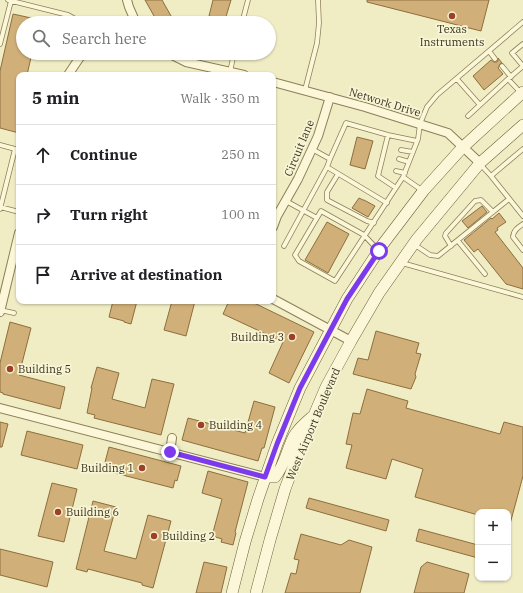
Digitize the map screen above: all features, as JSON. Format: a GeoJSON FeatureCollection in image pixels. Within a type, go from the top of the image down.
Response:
{"type":"FeatureCollection","features":[{"type":"Feature","properties":{"kind":"main road"},"geometry":{"type":"LineString","coordinates":[[232,593],[245,542],[277,444],[300,388],[347,299],[379,251],[424,191],[462,148],[522,93]]}},
{"type":"Feature","properties":{"kind":"main road","name":"West Airport Boulevard"},"geometry":{"type":"LineString","coordinates":[[256,593],[285,489],[303,441],[326,387],[351,341],[379,293],[414,244],[480,164],[523,125]]}},
{"type":"Feature","properties":{"kind":"main road"},"geometry":{"type":"LineString","coordinates":[[265,477],[275,477],[280,471],[294,436],[314,415]]}},
{"type":"Feature","properties":{"kind":"street"},"geometry":{"type":"LineString","coordinates":[[128,0],[133,16]]}},
{"type":"Feature","properties":{"kind":"street"},"geometry":{"type":"LineString","coordinates":[[70,72],[78,60]]}},
{"type":"Feature","properties":{"kind":"street"},"geometry":{"type":"LineString","coordinates":[[182,60],[230,72]]}},
{"type":"Feature","properties":{"kind":"street","name":"Network Drive"},"geometry":{"type":"LineString","coordinates":[[276,83],[365,107],[448,133],[480,164]]}},
{"type":"Feature","properties":{"kind":"street","name":"Circuit lane"},"geometry":{"type":"LineString","coordinates":[[276,219],[298,179],[318,136],[330,97]]}},
{"type":"Feature","properties":{"kind":"street"},"geometry":{"type":"LineString","coordinates":[[0,311],[16,245]]}},
{"type":"Feature","properties":{"kind":"street"},"geometry":{"type":"LineString","coordinates":[[276,302],[351,341]]}},
{"type":"Feature","properties":{"kind":"street"},"geometry":{"type":"LineString","coordinates":[[0,408],[265,477]]}},
{"type":"Feature","properties":{"kind":"street"},"geometry":{"type":"LineString","coordinates":[[170,452],[172,438]]}},
{"type":"Feature","properties":{"kind":"lane"},"geometry":{"type":"LineString","coordinates":[[0,44],[10,0],[70,16]]}},
{"type":"Feature","properties":{"kind":"lane"},"geometry":{"type":"LineString","coordinates":[[244,16],[248,0]]}},
{"type":"Feature","properties":{"kind":"lane"},"geometry":{"type":"LineString","coordinates":[[305,90],[317,43],[319,24],[318,0]]}},
{"type":"Feature","properties":{"kind":"lane"},"geometry":{"type":"LineString","coordinates":[[379,251],[364,236],[321,211],[295,255],[299,261],[335,281],[364,236],[374,223],[404,175],[417,141],[420,124],[427,107],[437,95],[523,22]]}},
{"type":"Feature","properties":{"kind":"lane"},"geometry":{"type":"LineString","coordinates":[[468,116],[523,66],[512,53],[523,44]]}},
{"type":"Feature","properties":{"kind":"lane"},"geometry":{"type":"LineString","coordinates":[[489,51],[495,58]]}},
{"type":"Feature","properties":{"kind":"lane"},"geometry":{"type":"LineString","coordinates":[[230,72],[233,60]]}},
{"type":"Feature","properties":{"kind":"lane"},"geometry":{"type":"LineString","coordinates":[[502,66],[522,93]]}},
{"type":"Feature","properties":{"kind":"lane"},"geometry":{"type":"LineString","coordinates":[[456,79],[480,105]]}},
{"type":"Feature","properties":{"kind":"lane"},"geometry":{"type":"LineString","coordinates":[[284,246],[327,167],[346,123],[388,135],[417,141]]}},
{"type":"Feature","properties":{"kind":"lane"},"geometry":{"type":"LineString","coordinates":[[388,135],[378,176],[396,188]]}},
{"type":"Feature","properties":{"kind":"lane"},"geometry":{"type":"LineString","coordinates":[[0,145],[16,149]]}},
{"type":"Feature","properties":{"kind":"lane"},"geometry":{"type":"LineString","coordinates":[[385,146],[391,147]]}},
{"type":"Feature","properties":{"kind":"lane"},"geometry":{"type":"LineString","coordinates":[[312,148],[330,159]]}},
{"type":"Feature","properties":{"kind":"lane"},"geometry":{"type":"LineString","coordinates":[[491,176],[523,149]]}},
{"type":"Feature","properties":{"kind":"lane"},"geometry":{"type":"LineString","coordinates":[[401,150],[413,152]]}},
{"type":"Feature","properties":{"kind":"lane"},"geometry":{"type":"LineString","coordinates":[[16,152],[0,208],[16,211]]}},
{"type":"Feature","properties":{"kind":"lane"},"geometry":{"type":"LineString","coordinates":[[383,155],[388,157]]}},
{"type":"Feature","properties":{"kind":"lane"},"geometry":{"type":"LineString","coordinates":[[399,159],[409,162]]}},
{"type":"Feature","properties":{"kind":"lane"},"geometry":{"type":"LineString","coordinates":[[480,164],[523,216]]}},
{"type":"Feature","properties":{"kind":"lane"},"geometry":{"type":"LineString","coordinates":[[327,167],[387,203]]}},
{"type":"Feature","properties":{"kind":"lane"},"geometry":{"type":"LineString","coordinates":[[380,168],[385,169]]}},
{"type":"Feature","properties":{"kind":"lane"},"geometry":{"type":"LineString","coordinates":[[396,171],[404,175],[424,191]]}},
{"type":"Feature","properties":{"kind":"lane"},"geometry":{"type":"LineString","coordinates":[[338,174],[327,192],[328,200],[367,221],[374,223]]}},
{"type":"Feature","properties":{"kind":"lane"},"geometry":{"type":"LineString","coordinates":[[414,244],[430,255],[438,256],[509,199]]}},
{"type":"Feature","properties":{"kind":"lane"},"geometry":{"type":"LineString","coordinates":[[286,201],[317,218]]}},
{"type":"Feature","properties":{"kind":"lane"},"geometry":{"type":"LineString","coordinates":[[451,246],[445,236],[446,233],[475,201],[483,201],[493,212]]}},
{"type":"Feature","properties":{"kind":"lane"},"geometry":{"type":"LineString","coordinates":[[523,224],[515,230],[513,235],[523,250]]}},
{"type":"Feature","properties":{"kind":"lane"},"geometry":{"type":"LineString","coordinates":[[458,241],[485,274]]}},
{"type":"Feature","properties":{"kind":"lane"},"geometry":{"type":"LineString","coordinates":[[400,263],[523,297]]}},
{"type":"Feature","properties":{"kind":"lane"},"geometry":{"type":"LineString","coordinates":[[0,311],[14,313]]}},
{"type":"Feature","properties":{"kind":"building"},"geometry":{"type":"Polygon","coordinates":[[[145,0],[162,0],[171,16],[154,16],[145,0]]]}},
{"type":"Feature","properties":{"kind":"building"},"geometry":{"type":"Polygon","coordinates":[[[213,0],[231,0],[226,16],[209,16],[213,0]]]}},
{"type":"Feature","properties":{"kind":"building","name":"Texas Instruments"},"geometry":{"type":"Polygon","coordinates":[[[367,0],[489,0],[481,31],[367,2],[367,0]]]}},
{"type":"Feature","properties":{"kind":"building"},"geometry":{"type":"Polygon","coordinates":[[[13,14],[22,16],[16,16],[16,60],[30,60],[28,72],[16,72],[16,132],[0,128],[0,71],[13,14]]]}},
{"type":"Feature","properties":{"kind":"building"},"geometry":{"type":"Polygon","coordinates":[[[498,58],[502,63],[498,68],[503,74],[484,90],[473,76],[491,60],[497,62],[498,58]]]}},
{"type":"Feature","properties":{"kind":"building"},"geometry":{"type":"Polygon","coordinates":[[[357,137],[373,141],[365,169],[350,165],[357,137]]]}},
{"type":"Feature","properties":{"kind":"building"},"geometry":{"type":"Polygon","coordinates":[[[359,198],[375,206],[368,217],[352,208],[359,198]]]}},
{"type":"Feature","properties":{"kind":"building"},"geometry":{"type":"Polygon","coordinates":[[[482,206],[487,212],[468,228],[462,221],[482,206]]]}},
{"type":"Feature","properties":{"kind":"building"},"geometry":{"type":"Polygon","coordinates":[[[499,213],[506,222],[497,228],[498,230],[495,232],[523,268],[523,289],[506,284],[478,249],[474,252],[464,240],[499,213]]]}},
{"type":"Feature","properties":{"kind":"building"},"geometry":{"type":"Polygon","coordinates":[[[327,222],[349,234],[328,273],[305,260],[327,222]]]}},
{"type":"Feature","properties":{"kind":"building"},"geometry":{"type":"Polygon","coordinates":[[[112,304],[136,304],[131,324],[109,317],[112,304]]]}},
{"type":"Feature","properties":{"kind":"building"},"geometry":{"type":"Polygon","coordinates":[[[171,304],[194,304],[186,336],[164,330],[171,304]]]}},
{"type":"Feature","properties":{"kind":"building","name":"Building 3"},"geometry":{"type":"Polygon","coordinates":[[[228,304],[256,304],[314,332],[289,383],[269,373],[283,342],[223,314],[228,304]]]}},
{"type":"Feature","properties":{"kind":"building","name":"Building 5"},"geometry":{"type":"Polygon","coordinates":[[[10,322],[31,328],[19,375],[65,387],[60,409],[0,392],[0,363],[10,322]]]}},
{"type":"Feature","properties":{"kind":"building"},"geometry":{"type":"Polygon","coordinates":[[[376,331],[419,343],[416,353],[421,354],[415,374],[416,377],[411,389],[353,374],[358,358],[368,360],[376,331]]]}},
{"type":"Feature","properties":{"kind":"building"},"geometry":{"type":"Polygon","coordinates":[[[97,367],[119,373],[112,399],[145,408],[152,379],[174,384],[161,435],[94,418],[95,415],[87,413],[91,388],[97,367]]]}},
{"type":"Feature","properties":{"kind":"building"},"geometry":{"type":"Polygon","coordinates":[[[367,389],[408,401],[406,408],[500,434],[504,422],[523,427],[523,476],[511,520],[511,509],[475,509],[475,514],[415,497],[423,469],[392,459],[386,479],[346,468],[352,445],[346,444],[353,413],[360,414],[367,389]]]}},
{"type":"Feature","properties":{"kind":"building","name":"Building 4"},"geometry":{"type":"Polygon","coordinates":[[[254,401],[275,407],[264,448],[262,448],[258,461],[182,440],[188,418],[245,433],[254,401]]]}},
{"type":"Feature","properties":{"kind":"building"},"geometry":{"type":"Polygon","coordinates":[[[0,422],[8,424],[2,447],[0,447],[0,422]]]}},
{"type":"Feature","properties":{"kind":"building"},"geometry":{"type":"Polygon","coordinates":[[[27,431],[83,445],[77,469],[21,455],[27,431]]]}},
{"type":"Feature","properties":{"kind":"building","name":"Building 1"},"geometry":{"type":"Polygon","coordinates":[[[109,447],[181,466],[177,481],[175,480],[173,488],[103,470],[109,447]]]}},
{"type":"Feature","properties":{"kind":"building"},"geometry":{"type":"Polygon","coordinates":[[[208,471],[248,482],[233,545],[221,542],[222,539],[212,536],[222,499],[202,493],[208,471]]]}},
{"type":"Feature","properties":{"kind":"building","name":"Building 6"},"geometry":{"type":"Polygon","coordinates":[[[52,483],[77,489],[64,542],[38,536],[52,483]]]}},
{"type":"Feature","properties":{"kind":"building"},"geometry":{"type":"Polygon","coordinates":[[[309,498],[389,520],[386,531],[306,508],[309,498]]]}},
{"type":"Feature","properties":{"kind":"building","name":"Building 2"},"geometry":{"type":"Polygon","coordinates":[[[93,501],[116,507],[104,551],[136,559],[148,515],[171,521],[153,588],[142,585],[142,583],[88,569],[87,572],[76,569],[93,501]]]}},
{"type":"Feature","properties":{"kind":"building"},"geometry":{"type":"Polygon","coordinates":[[[419,529],[475,544],[475,557],[416,541],[419,529]]]}},
{"type":"Feature","properties":{"kind":"building"},"geometry":{"type":"Polygon","coordinates":[[[301,534],[341,545],[349,540],[372,547],[360,593],[285,593],[291,573],[296,574],[299,560],[294,559],[301,534]]]}},
{"type":"Feature","properties":{"kind":"building"},"geometry":{"type":"Polygon","coordinates":[[[0,549],[53,562],[47,587],[0,575],[0,549]]]}},
{"type":"Feature","properties":{"kind":"building"},"geometry":{"type":"Polygon","coordinates":[[[204,562],[227,567],[221,593],[196,593],[204,562]]]}},
{"type":"Feature","properties":{"kind":"building"},"geometry":{"type":"Polygon","coordinates":[[[427,562],[469,574],[464,593],[414,593],[421,567],[427,562]]]}},
{"type":"Feature","properties":{"kind":"place","name":"Texas Instruments"},"geometry":{"type":"Point","coordinates":[452,16]}},
{"type":"Feature","properties":{"kind":"place","name":"Building 3"},"geometry":{"type":"Point","coordinates":[292,337]}},
{"type":"Feature","properties":{"kind":"place","name":"Building 5"},"geometry":{"type":"Point","coordinates":[10,369]}},
{"type":"Feature","properties":{"kind":"place","name":"Building 4"},"geometry":{"type":"Point","coordinates":[201,425]}},
{"type":"Feature","properties":{"kind":"place","name":"Building 1"},"geometry":{"type":"Point","coordinates":[142,468]}},
{"type":"Feature","properties":{"kind":"place","name":"Building 6"},"geometry":{"type":"Point","coordinates":[58,512]}},
{"type":"Feature","properties":{"kind":"place","name":"Building 2"},"geometry":{"type":"Point","coordinates":[154,536]}},
{"type":"Feature","properties":{"kind":"route"},"geometry":{"type":"LineString","coordinates":[[170,452],[265,477],[300,388],[347,299],[379,251]]}}]}
